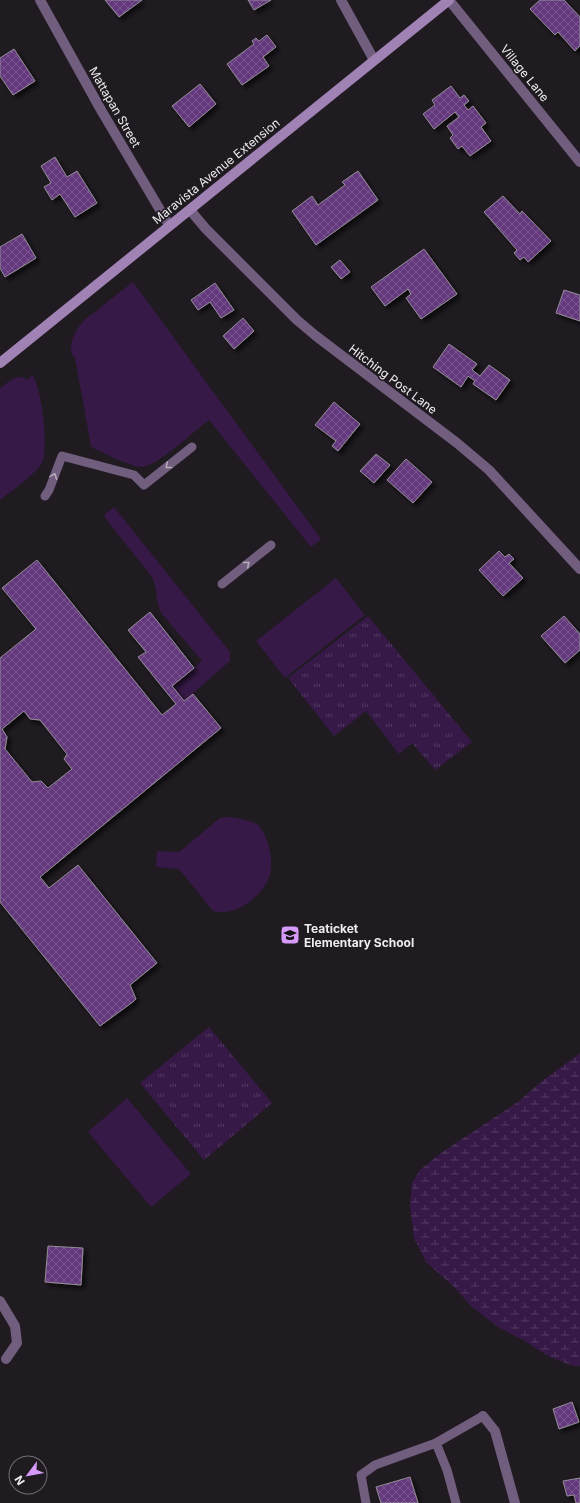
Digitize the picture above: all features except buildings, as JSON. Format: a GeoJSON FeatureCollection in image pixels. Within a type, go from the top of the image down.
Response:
{"type":"FeatureCollection","features":[{"type":"Feature","properties":{"kind":"main road","name":"Maravista Avenue Extension"},"geometry":{"type":"LineString","coordinates":[[0,363],[449,0]]}},
{"type":"Feature","properties":{"kind":"street","name":"Mattapan Street"},"geometry":{"type":"LineString","coordinates":[[40,0],[101,110],[169,225]]}},
{"type":"Feature","properties":{"kind":"street"},"geometry":{"type":"LineString","coordinates":[[341,0],[374,60]]}},
{"type":"Feature","properties":{"kind":"street","name":"Village Lane"},"geometry":{"type":"LineString","coordinates":[[449,0],[580,162]]}},
{"type":"Feature","properties":{"kind":"street","name":"Hitching Post Lane"},"geometry":{"type":"LineString","coordinates":[[190,210],[206,229],[306,328],[457,443],[489,470],[580,569]]}},
{"type":"Feature","properties":{"kind":"street"},"geometry":{"type":"LineString","coordinates":[[0,1301],[15,1326],[17,1343],[6,1359]]}},
{"type":"Feature","properties":{"kind":"street"},"geometry":{"type":"LineString","coordinates":[[483,1416],[495,1431],[515,1503]]}},
{"type":"Feature","properties":{"kind":"lane"},"geometry":{"type":"LineString","coordinates":[[45,496],[49,490],[62,456],[134,475],[144,485],[192,447]]}},
{"type":"Feature","properties":{"kind":"lane"},"geometry":{"type":"LineString","coordinates":[[222,584],[271,545]]}},
{"type":"Feature","properties":{"kind":"lane"},"geometry":{"type":"LineString","coordinates":[[366,1503],[361,1475],[375,1465],[436,1443],[483,1416]]}},
{"type":"Feature","properties":{"kind":"lane"},"geometry":{"type":"LineString","coordinates":[[436,1443],[447,1470],[456,1503]]}},
{"type":"Feature","properties":{"kind":"green space"},"geometry":{"type":"Polygon","coordinates":[[[133,282],[321,539],[311,547],[209,420],[175,448],[148,466],[141,467],[131,465],[91,446],[75,358],[71,350],[72,341],[76,331],[85,320],[133,282]]]}},
{"type":"Feature","properties":{"kind":"green space"},"geometry":{"type":"Polygon","coordinates":[[[32,375],[36,382],[41,404],[45,432],[44,456],[42,463],[34,472],[0,500],[0,389],[16,377],[27,380],[32,375]]]}},
{"type":"Feature","properties":{"kind":"green space"},"geometry":{"type":"Polygon","coordinates":[[[114,507],[230,652],[230,661],[184,701],[172,686],[202,661],[162,614],[158,605],[152,577],[105,518],[105,514],[114,507]]]}},
{"type":"Feature","properties":{"kind":"green space"},"geometry":{"type":"Polygon","coordinates":[[[336,578],[365,615],[285,678],[256,641],[336,578]]]}},
{"type":"Feature","properties":{"kind":"green space"},"geometry":{"type":"Polygon","coordinates":[[[368,616],[472,742],[435,770],[412,743],[399,754],[366,711],[334,736],[288,678],[368,616]]]}},
{"type":"Feature","properties":{"kind":"green space"},"geometry":{"type":"Polygon","coordinates":[[[228,817],[258,825],[268,845],[271,868],[265,885],[254,899],[238,908],[221,912],[213,911],[179,869],[156,867],[157,851],[179,852],[220,818],[228,817]]]}},
{"type":"Feature","properties":{"kind":"green space"},"geometry":{"type":"Polygon","coordinates":[[[209,1027],[272,1103],[204,1160],[140,1083],[209,1027]]]}},
{"type":"Feature","properties":{"kind":"green space"},"geometry":{"type":"Polygon","coordinates":[[[580,1053],[580,1366],[573,1366],[548,1356],[523,1340],[498,1327],[472,1307],[452,1285],[426,1262],[414,1238],[410,1207],[412,1183],[420,1170],[441,1153],[518,1102],[541,1082],[580,1053]]]}},
{"type":"Feature","properties":{"kind":"green space"},"geometry":{"type":"Polygon","coordinates":[[[127,1098],[191,1174],[151,1207],[88,1132],[127,1098]]]}},
{"type":"Feature","properties":{"kind":"place","name":"Teaticket Elementary School"},"geometry":{"type":"Point","coordinates":[290,935]}}]}
